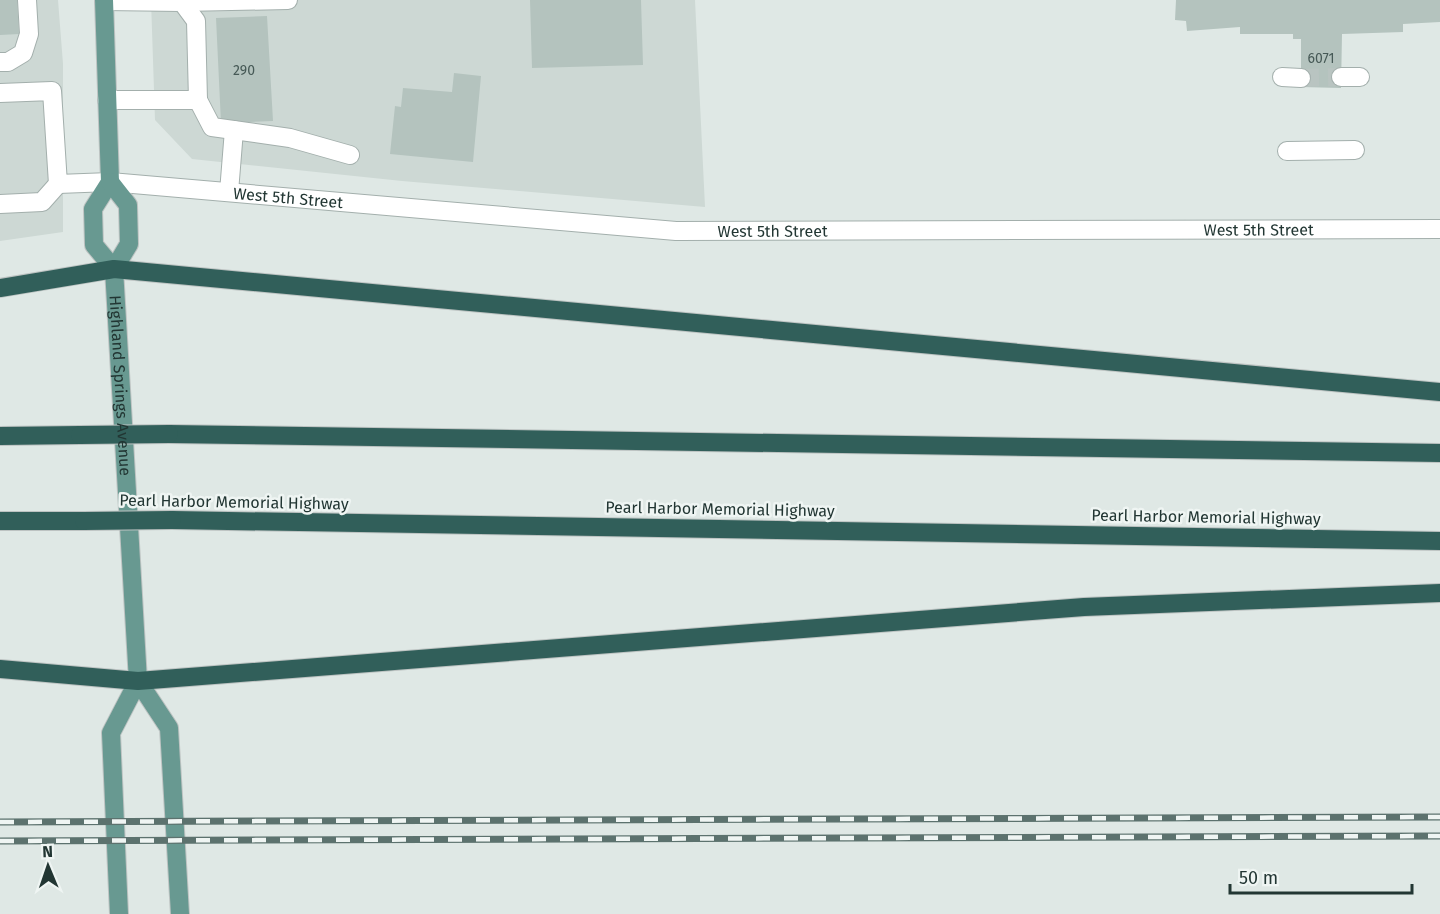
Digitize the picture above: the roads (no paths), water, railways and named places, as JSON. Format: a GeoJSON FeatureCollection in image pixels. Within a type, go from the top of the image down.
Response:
{"type":"FeatureCollection","features":[{"type":"Feature","properties":{"kind":"highway"},"geometry":{"type":"LineString","coordinates":[[0,288],[114,269],[1440,392]]}},
{"type":"Feature","properties":{"kind":"highway"},"geometry":{"type":"LineString","coordinates":[[0,436],[169,434],[1440,453]]}},
{"type":"Feature","properties":{"kind":"highway","name":"Pearl Harbor Memorial Highway"},"geometry":{"type":"LineString","coordinates":[[0,521],[172,520],[1440,541]]}},
{"type":"Feature","properties":{"kind":"highway"},"geometry":{"type":"LineString","coordinates":[[0,669],[138,681],[1084,607],[1440,594]]}},
{"type":"Feature","properties":{"kind":"main road"},"geometry":{"type":"LineString","coordinates":[[104,1],[110,182],[93,209],[93,227],[94,245],[114,269],[129,244],[128,205],[110,182]]}},
{"type":"Feature","properties":{"kind":"main road","name":"Highland Springs Avenue"},"geometry":{"type":"LineString","coordinates":[[114,269],[138,681]]}},
{"type":"Feature","properties":{"kind":"main road"},"geometry":{"type":"LineString","coordinates":[[118,914],[111,733],[138,681],[169,728],[180,914]]}},
{"type":"Feature","properties":{"kind":"street"},"geometry":{"type":"LineString","coordinates":[[0,62],[8,62],[23,53],[29,34],[27,0]]}},
{"type":"Feature","properties":{"kind":"street"},"geometry":{"type":"LineString","coordinates":[[104,1],[288,0]]}},
{"type":"Feature","properties":{"kind":"street"},"geometry":{"type":"LineString","coordinates":[[182,2],[196,21],[198,100],[212,127],[290,138],[350,155]]}},
{"type":"Feature","properties":{"kind":"street"},"geometry":{"type":"LineString","coordinates":[[1341,76],[1360,77]]}},
{"type":"Feature","properties":{"kind":"street"},"geometry":{"type":"LineString","coordinates":[[1282,77],[1301,78]]}},
{"type":"Feature","properties":{"kind":"street"},"geometry":{"type":"LineString","coordinates":[[0,93],[52,91],[58,184],[42,202],[0,204]]}},
{"type":"Feature","properties":{"kind":"street"},"geometry":{"type":"LineString","coordinates":[[107,100],[198,100]]}},
{"type":"Feature","properties":{"kind":"street"},"geometry":{"type":"LineString","coordinates":[[229,192],[234,130]]}},
{"type":"Feature","properties":{"kind":"street"},"geometry":{"type":"LineString","coordinates":[[1287,151],[1355,150]]}},
{"type":"Feature","properties":{"kind":"street","name":"West 5th Street"},"geometry":{"type":"LineString","coordinates":[[58,184],[110,182],[676,231],[1440,229]]}},
{"type":"Feature","properties":{"kind":"tunnel"},"geometry":{"type":"LineString","coordinates":[[1301,78],[1341,77]]}},
{"type":"Feature","properties":{"kind":"railway"},"geometry":{"type":"LineString","coordinates":[[0,822],[1440,817]]}},
{"type":"Feature","properties":{"kind":"railway"},"geometry":{"type":"LineString","coordinates":[[0,841],[1440,836]]}}]}
